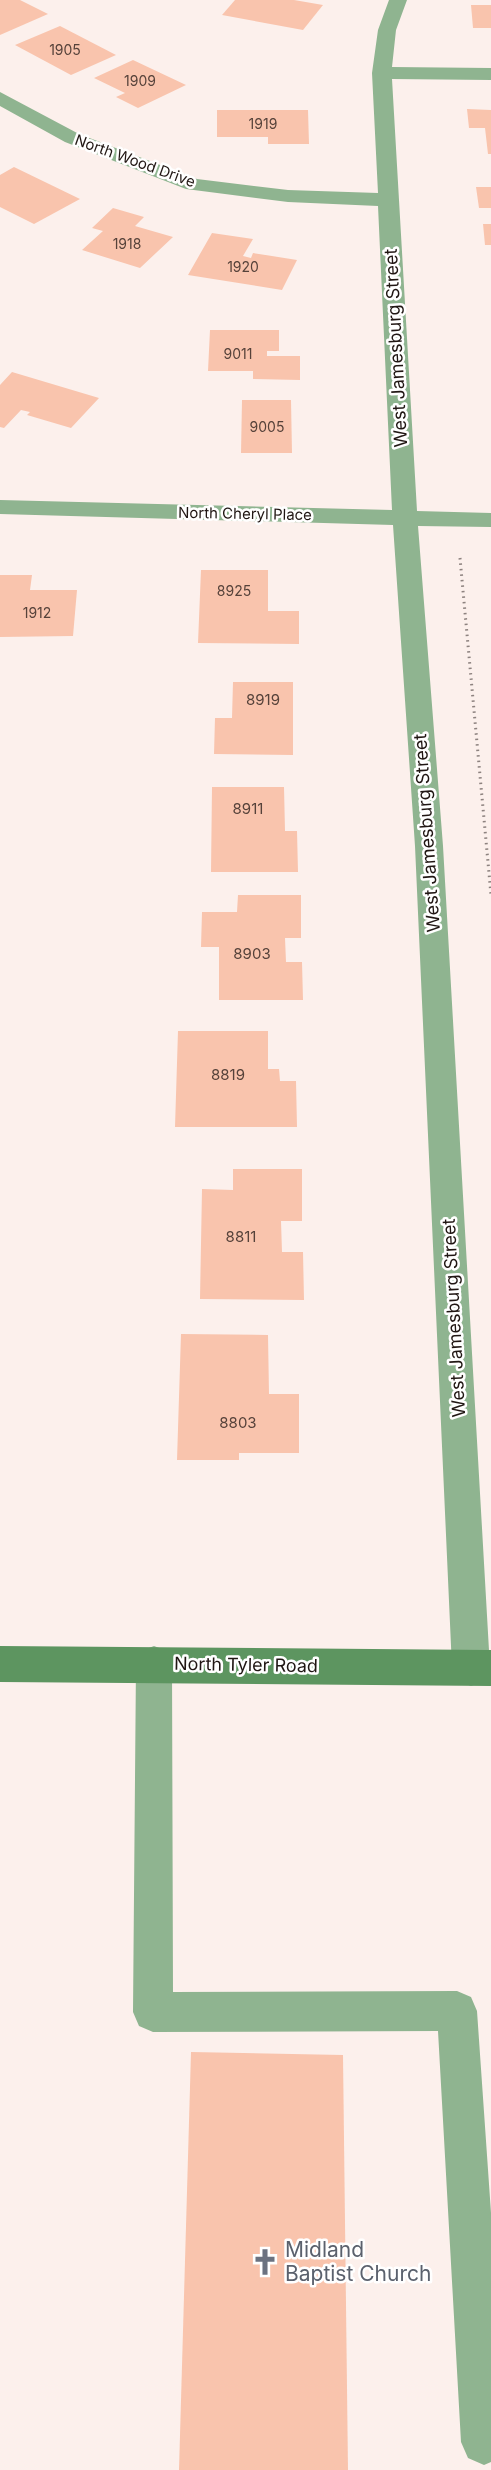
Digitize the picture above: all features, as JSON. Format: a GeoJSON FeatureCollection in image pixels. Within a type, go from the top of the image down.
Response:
{"type":"FeatureCollection","features":[{"type":"Feature","properties":{"kind":"main road","name":"North Tyler Road"},"geometry":{"type":"LineString","coordinates":[[0,1664],[154,1663],[481,1668]]}},
{"type":"Feature","properties":{"kind":"street","name":"West Jamesburg Street"},"geometry":{"type":"LineString","coordinates":[[398,0],[387,30],[382,73],[388,200],[405,518],[429,846],[481,1668]]}},
{"type":"Feature","properties":{"kind":"street"},"geometry":{"type":"LineString","coordinates":[[382,73],[491,74]]}},
{"type":"Feature","properties":{"kind":"street","name":"North Wood Drive"},"geometry":{"type":"LineString","coordinates":[[0,98],[72,138],[193,185],[288,196],[388,200]]}},
{"type":"Feature","properties":{"kind":"street","name":"North Cheryl Place"},"geometry":{"type":"LineString","coordinates":[[0,507],[491,520]]}},
{"type":"Feature","properties":{"kind":"lane"},"geometry":{"type":"LineString","coordinates":[[154,1663],[153,2012],[457,2011],[484,2442]]}},
{"type":"Feature","properties":{"kind":"path"},"geometry":{"type":"LineString","coordinates":[[459,548],[491,895]]}},
{"type":"Feature","properties":{"kind":"building"},"geometry":{"type":"Polygon","coordinates":[[[0,0],[20,0],[48,14],[0,35],[0,0]]]}},
{"type":"Feature","properties":{"kind":"building"},"geometry":{"type":"Polygon","coordinates":[[[235,0],[294,0],[323,5],[303,30],[222,15],[235,0]]]}},
{"type":"Feature","properties":{"kind":"building"},"geometry":{"type":"Polygon","coordinates":[[[471,5],[491,5],[491,28],[473,28],[471,5]]]}},
{"type":"Feature","properties":{"kind":"building"},"geometry":{"type":"Polygon","coordinates":[[[60,26],[116,55],[71,75],[15,45],[60,26]]]}},
{"type":"Feature","properties":{"kind":"building"},"geometry":{"type":"Polygon","coordinates":[[[133,60],[186,85],[138,108],[116,97],[125,93],[94,78],[133,60]]]}},
{"type":"Feature","properties":{"kind":"building"},"geometry":{"type":"Polygon","coordinates":[[[467,109],[491,110],[491,154],[488,154],[485,128],[469,128],[467,109]]]}},
{"type":"Feature","properties":{"kind":"building"},"geometry":{"type":"Polygon","coordinates":[[[217,110],[308,110],[309,144],[268,144],[268,137],[217,137],[217,110]]]}},
{"type":"Feature","properties":{"kind":"building"},"geometry":{"type":"Polygon","coordinates":[[[14,167],[80,199],[34,224],[0,207],[0,175],[14,167]]]}},
{"type":"Feature","properties":{"kind":"building"},"geometry":{"type":"Polygon","coordinates":[[[476,187],[491,187],[491,208],[479,208],[476,187]]]}},
{"type":"Feature","properties":{"kind":"building"},"geometry":{"type":"Polygon","coordinates":[[[113,208],[144,217],[135,226],[173,237],[140,268],[82,250],[103,231],[92,228],[113,208]]]}},
{"type":"Feature","properties":{"kind":"building"},"geometry":{"type":"Polygon","coordinates":[[[483,224],[491,224],[491,245],[485,245],[483,224]]]}},
{"type":"Feature","properties":{"kind":"building"},"geometry":{"type":"Polygon","coordinates":[[[212,233],[253,239],[243,256],[251,258],[253,253],[297,260],[282,290],[188,275],[212,233]]]}},
{"type":"Feature","properties":{"kind":"building"},"geometry":{"type":"Polygon","coordinates":[[[210,330],[279,330],[279,351],[267,351],[267,356],[300,356],[300,380],[253,379],[253,371],[208,371],[210,330]]]}},
{"type":"Feature","properties":{"kind":"building"},"geometry":{"type":"Polygon","coordinates":[[[12,372],[99,398],[71,428],[27,415],[30,412],[21,410],[4,428],[0,427],[0,385],[12,372]]]}},
{"type":"Feature","properties":{"kind":"building"},"geometry":{"type":"Polygon","coordinates":[[[242,400],[291,400],[292,453],[241,453],[242,400]]]}},
{"type":"Feature","properties":{"kind":"building"},"geometry":{"type":"Polygon","coordinates":[[[201,570],[268,570],[268,611],[299,611],[299,644],[198,643],[201,570]]]}},
{"type":"Feature","properties":{"kind":"building"},"geometry":{"type":"Polygon","coordinates":[[[0,575],[32,575],[30,590],[77,590],[73,636],[0,637],[0,575]]]}},
{"type":"Feature","properties":{"kind":"building"},"geometry":{"type":"Polygon","coordinates":[[[233,682],[293,682],[293,755],[214,754],[215,718],[232,718],[233,682]]]}},
{"type":"Feature","properties":{"kind":"building"},"geometry":{"type":"Polygon","coordinates":[[[212,787],[284,787],[285,831],[297,831],[298,872],[211,872],[212,787]]]}},
{"type":"Feature","properties":{"kind":"building"},"geometry":{"type":"Polygon","coordinates":[[[238,895],[301,895],[301,938],[285,938],[286,962],[302,962],[303,1000],[219,1000],[219,947],[201,947],[202,912],[237,912],[238,895]]]}},
{"type":"Feature","properties":{"kind":"building"},"geometry":{"type":"Polygon","coordinates":[[[178,1031],[268,1031],[268,1069],[279,1069],[280,1081],[296,1081],[297,1127],[175,1127],[178,1031]]]}},
{"type":"Feature","properties":{"kind":"building"},"geometry":{"type":"Polygon","coordinates":[[[233,1169],[302,1169],[302,1221],[281,1221],[282,1252],[303,1252],[304,1300],[200,1299],[202,1189],[233,1190],[233,1169]]]}},
{"type":"Feature","properties":{"kind":"building"},"geometry":{"type":"Polygon","coordinates":[[[181,1334],[268,1335],[269,1394],[299,1394],[299,1453],[239,1453],[239,1460],[177,1460],[181,1334]]]}},
{"type":"Feature","properties":{"kind":"building","name":"Midland Baptist Church"},"geometry":{"type":"Polygon","coordinates":[[[191,2052],[343,2055],[348,2470],[179,2470],[191,2052]]]}},
{"type":"Feature","properties":{"kind":"place","name":"Midland Baptist Church"},"geometry":{"type":"Point","coordinates":[265,2262]}}]}
